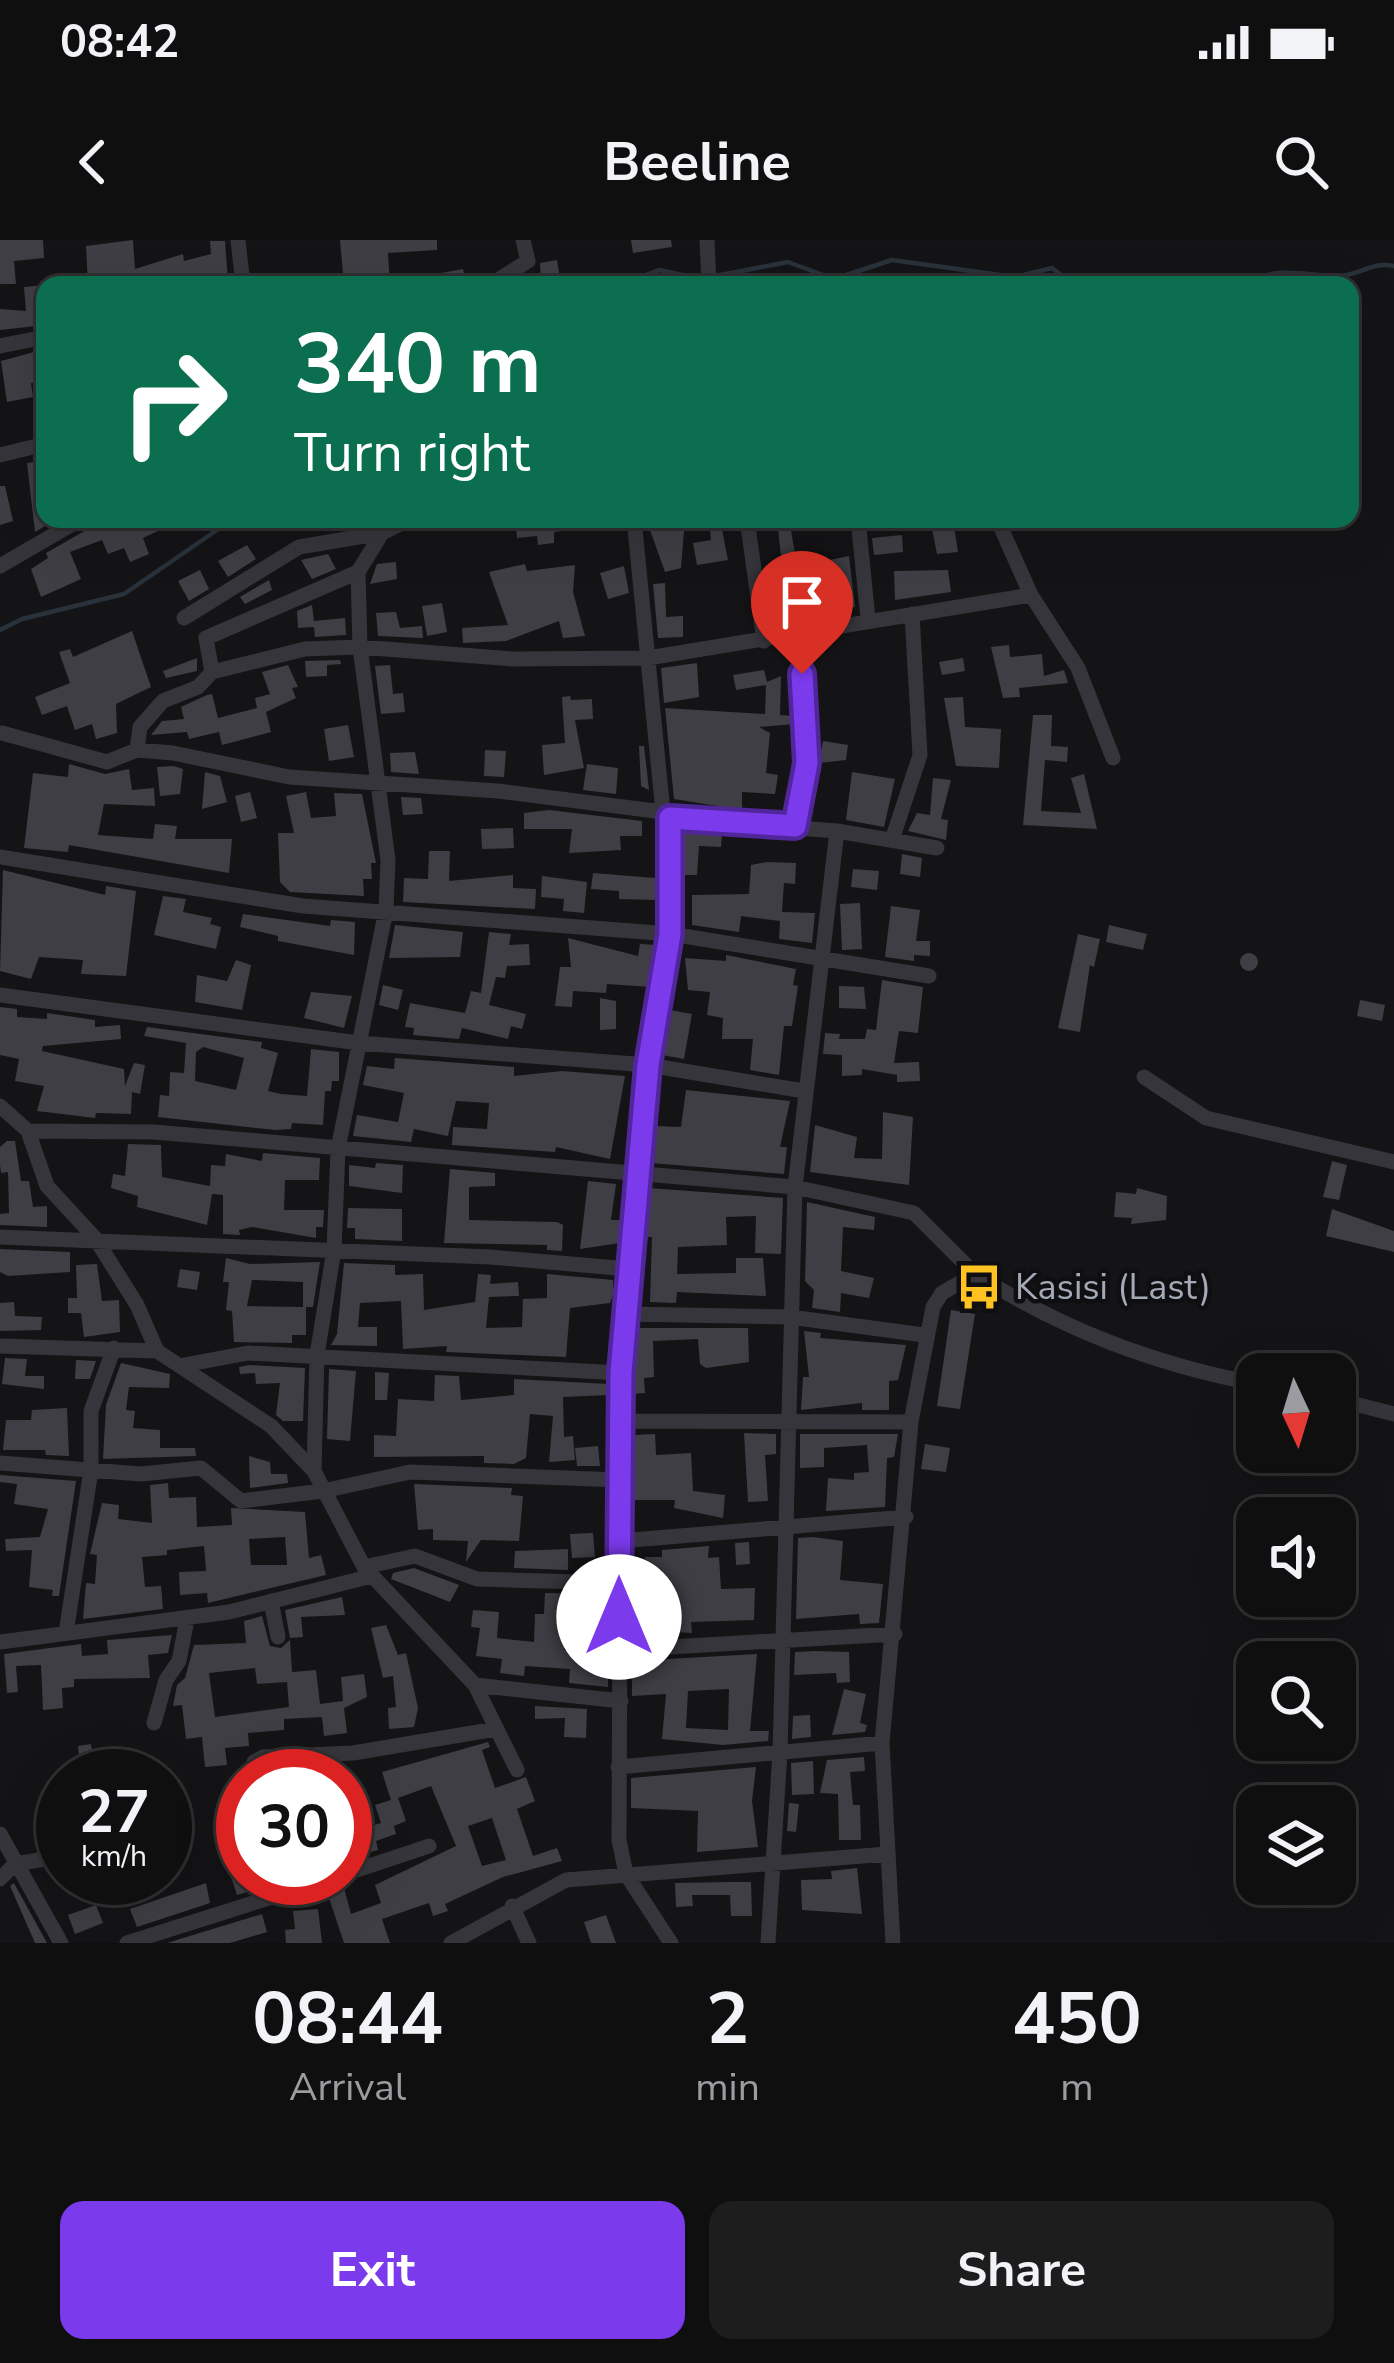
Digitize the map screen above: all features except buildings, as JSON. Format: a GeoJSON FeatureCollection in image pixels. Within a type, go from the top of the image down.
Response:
{"type":"FeatureCollection","features":[{"type":"Feature","properties":{"kind":"street"},"geometry":{"type":"LineString","coordinates":[[238,240],[242,276]]}},
{"type":"Feature","properties":{"kind":"street"},"geometry":{"type":"LineString","coordinates":[[504,276],[527,261],[523,240]]}},
{"type":"Feature","properties":{"kind":"street"},"geometry":{"type":"LineString","coordinates":[[707,240],[709,276]]}},
{"type":"Feature","properties":{"kind":"street"},"geometry":{"type":"LineString","coordinates":[[0,346],[36,339]]}},
{"type":"Feature","properties":{"kind":"street"},"geometry":{"type":"LineString","coordinates":[[0,455],[36,446]]}},
{"type":"Feature","properties":{"kind":"street"},"geometry":{"type":"LineString","coordinates":[[0,566],[65,528]]}},
{"type":"Feature","properties":{"kind":"street"},"geometry":{"type":"LineString","coordinates":[[184,617],[299,547],[392,528]]}},
{"type":"Feature","properties":{"kind":"street"},"geometry":{"type":"LineString","coordinates":[[635,528],[666,815],[670,934],[636,1172],[621,1372],[619,1840],[626,1874],[671,1943]]}},
{"type":"Feature","properties":{"kind":"street"},"geometry":{"type":"LineString","coordinates":[[748,528],[764,641]]}},
{"type":"Feature","properties":{"kind":"street"},"geometry":{"type":"LineString","coordinates":[[860,528],[868,620]]}},
{"type":"Feature","properties":{"kind":"street"},"geometry":{"type":"LineString","coordinates":[[1001,528],[1030,596],[1078,668],[1113,758]]}},
{"type":"Feature","properties":{"kind":"street"},"geometry":{"type":"LineString","coordinates":[[314,1471],[317,1355],[334,1250],[338,1149],[386,910],[388,860],[360,646],[358,572],[382,533]]}},
{"type":"Feature","properties":{"kind":"street"},"geometry":{"type":"LineString","coordinates":[[212,672],[206,638],[358,572]]}},
{"type":"Feature","properties":{"kind":"street"},"geometry":{"type":"LineString","coordinates":[[137,750],[140,727],[153,709],[198,687],[212,672],[305,649],[360,646],[514,659],[648,658],[1030,596]]}},
{"type":"Feature","properties":{"kind":"street"},"geometry":{"type":"LineString","coordinates":[[892,840],[920,755],[912,614]]}},
{"type":"Feature","properties":{"kind":"street"},"geometry":{"type":"LineString","coordinates":[[795,826],[807,730],[796,635]]}},
{"type":"Feature","properties":{"kind":"street"},"geometry":{"type":"LineString","coordinates":[[2,733],[107,762],[137,750],[289,777],[498,791],[666,815],[837,831],[937,848]]}},
{"type":"Feature","properties":{"kind":"street"},"geometry":{"type":"LineString","coordinates":[[768,1943],[780,1752],[782,1531],[795,1187],[837,831]]}},
{"type":"Feature","properties":{"kind":"street"},"geometry":{"type":"LineString","coordinates":[[0,857],[303,906],[670,934],[929,976]]}},
{"type":"Feature","properties":{"kind":"street"},"geometry":{"type":"LineString","coordinates":[[0,995],[359,1043],[648,1065],[804,1091]]}},
{"type":"Feature","properties":{"kind":"street"},"geometry":{"type":"LineString","coordinates":[[1144,1077],[1206,1118],[1394,1162]]}},
{"type":"Feature","properties":{"kind":"street"},"geometry":{"type":"LineString","coordinates":[[0,1106],[28,1132],[47,1186],[95,1238],[137,1305],[157,1351]]}},
{"type":"Feature","properties":{"kind":"street"},"geometry":{"type":"LineString","coordinates":[[28,1132],[154,1132],[795,1187],[914,1213],[974,1274],[1084,1335],[1138,1355],[1236,1379]]}},
{"type":"Feature","properties":{"kind":"street"},"geometry":{"type":"LineString","coordinates":[[0,1238],[95,1238],[629,1269]]}},
{"type":"Feature","properties":{"kind":"street"},"geometry":{"type":"LineString","coordinates":[[893,1943],[882,1743],[896,1634],[911,1422],[924,1335],[937,1299],[974,1274]]}},
{"type":"Feature","properties":{"kind":"street"},"geometry":{"type":"LineString","coordinates":[[625,1314],[790,1317],[924,1335]]}},
{"type":"Feature","properties":{"kind":"street"},"geometry":{"type":"LineString","coordinates":[[0,1346],[157,1351],[271,1426],[314,1471],[368,1571],[475,1685],[517,1770]]}},
{"type":"Feature","properties":{"kind":"street"},"geometry":{"type":"LineString","coordinates":[[65,1633],[91,1470],[91,1411],[114,1348]]}},
{"type":"Feature","properties":{"kind":"street"},"geometry":{"type":"LineString","coordinates":[[184,1365],[248,1353],[621,1372]]}},
{"type":"Feature","properties":{"kind":"street"},"geometry":{"type":"LineString","coordinates":[[1356,1404],[1394,1414]]}},
{"type":"Feature","properties":{"kind":"street"},"geometry":{"type":"LineString","coordinates":[[621,1421],[911,1422]]}},
{"type":"Feature","properties":{"kind":"street"},"geometry":{"type":"LineString","coordinates":[[0,1463],[141,1474],[204,1469],[241,1501],[322,1491],[410,1472],[620,1480]]}},
{"type":"Feature","properties":{"kind":"street"},"geometry":{"type":"LineString","coordinates":[[620,1541],[906,1517]]}},
{"type":"Feature","properties":{"kind":"street"},"geometry":{"type":"LineString","coordinates":[[0,1642],[187,1619],[271,1601],[415,1556],[476,1579],[618,1583]]}},
{"type":"Feature","properties":{"kind":"street"},"geometry":{"type":"LineString","coordinates":[[271,1601],[278,1636]]}},
{"type":"Feature","properties":{"kind":"street"},"geometry":{"type":"LineString","coordinates":[[154,1723],[166,1680],[179,1661],[187,1619]]}},
{"type":"Feature","properties":{"kind":"street"},"geometry":{"type":"LineString","coordinates":[[619,1650],[783,1636],[896,1634]]}},
{"type":"Feature","properties":{"kind":"street"},"geometry":{"type":"LineString","coordinates":[[475,1685],[621,1701]]}},
{"type":"Feature","properties":{"kind":"street"},"geometry":{"type":"LineString","coordinates":[[372,1750],[496,1729]]}},
{"type":"Feature","properties":{"kind":"street"},"geometry":{"type":"LineString","coordinates":[[618,1768],[882,1743]]}},
{"type":"Feature","properties":{"kind":"street"},"geometry":{"type":"LineString","coordinates":[[0,1834],[61,1943]]}},
{"type":"Feature","properties":{"kind":"street"},"geometry":{"type":"LineString","coordinates":[[372,1865],[430,1846]]}},
{"type":"Feature","properties":{"kind":"street"},"geometry":{"type":"LineString","coordinates":[[451,1943],[552,1884],[887,1854]]}},
{"type":"Feature","properties":{"kind":"street"},"geometry":{"type":"LineString","coordinates":[[0,1879],[15,1864],[36,1860]]}},
{"type":"Feature","properties":{"kind":"street"},"geometry":{"type":"LineString","coordinates":[[127,1943],[247,1905]]}},
{"type":"Feature","properties":{"kind":"street"},"geometry":{"type":"LineString","coordinates":[[512,1906],[529,1943]]}},
{"type":"Feature","properties":{"kind":"waterway"},"geometry":{"type":"LineString","coordinates":[[843,276],[892,260],[1008,276]]}},
{"type":"Feature","properties":{"kind":"waterway"},"geometry":{"type":"LineString","coordinates":[[715,276],[788,262],[826,276]]}},
{"type":"Feature","properties":{"kind":"waterway"},"geometry":{"type":"LineString","coordinates":[[1338,276],[1379,265],[1394,266]]}},
{"type":"Feature","properties":{"kind":"waterway"},"geometry":{"type":"LineString","coordinates":[[1019,276],[1052,268],[1062,276]]}},
{"type":"Feature","properties":{"kind":"waterway"},"geometry":{"type":"LineString","coordinates":[[643,276],[659,270],[688,276]]}},
{"type":"Feature","properties":{"kind":"waterway"},"geometry":{"type":"LineString","coordinates":[[1265,276],[1338,276]]}},
{"type":"Feature","properties":{"kind":"waterway"},"geometry":{"type":"LineString","coordinates":[[0,630],[22,619],[124,594],[220,528]]}},
{"type":"Feature","properties":{"kind":"place","name":"Kasisi (Last)"},"geometry":{"type":"Point","coordinates":[979,1287]}},
{"type":"Feature","properties":{"kind":"route"},"geometry":{"type":"LineString","coordinates":[[619,1617],[621,1372],[636,1172],[670,934],[670,818],[795,826],[807,763],[802,674]]}}]}
